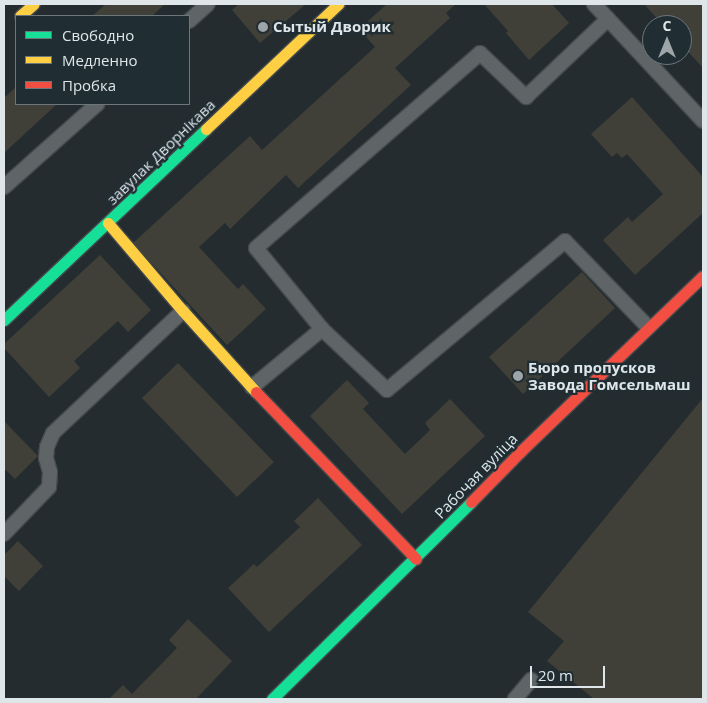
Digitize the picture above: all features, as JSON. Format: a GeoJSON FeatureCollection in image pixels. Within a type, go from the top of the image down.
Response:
{"type":"FeatureCollection","features":[{"type":"Feature","properties":{"kind":"street"},"geometry":{"type":"LineString","coordinates":[[21,15],[34,4]]}},
{"type":"Feature","properties":{"kind":"street","name":"завулак Дворнікава"},"geometry":{"type":"LineString","coordinates":[[4,320],[338,4]]}},
{"type":"Feature","properties":{"kind":"street"},"geometry":{"type":"LineString","coordinates":[[108,223],[182,311],[252,388],[416,559]]}},
{"type":"Feature","properties":{"kind":"street","name":"Рабочая вуліца"},"geometry":{"type":"LineString","coordinates":[[272,699],[416,559],[520,451],[703,276]]}},
{"type":"Feature","properties":{"kind":"lane"},"geometry":{"type":"LineString","coordinates":[[190,20],[208,4]]}},
{"type":"Feature","properties":{"kind":"lane"},"geometry":{"type":"LineString","coordinates":[[594,4],[703,121]]}},
{"type":"Feature","properties":{"kind":"lane"},"geometry":{"type":"LineString","coordinates":[[608,19],[526,97],[480,52],[256,248],[322,329],[387,390],[564,241],[648,327]]}},
{"type":"Feature","properties":{"kind":"lane"},"geometry":{"type":"LineString","coordinates":[[4,187],[96,105]]}},
{"type":"Feature","properties":{"kind":"lane"},"geometry":{"type":"LineString","coordinates":[[4,534],[49,487],[50,472],[46,458],[47,447],[53,433],[182,311]]}},
{"type":"Feature","properties":{"kind":"lane"},"geometry":{"type":"LineString","coordinates":[[252,388],[322,329]]}},
{"type":"Feature","properties":{"kind":"lane"},"geometry":{"type":"LineString","coordinates":[[515,699],[531,680]]}},
{"type":"Feature","properties":{"kind":"building"},"geometry":{"type":"Polygon","coordinates":[[[106,4],[165,4],[153,15],[93,15],[106,4]]]}},
{"type":"Feature","properties":{"kind":"building","name":"Сытый Дворик"},"geometry":{"type":"Polygon","coordinates":[[[239,4],[306,4],[260,43],[232,10],[239,4]]]}},
{"type":"Feature","properties":{"kind":"building"},"geometry":{"type":"Polygon","coordinates":[[[387,4],[456,4],[446,13],[450,18],[395,68],[411,85],[298,188],[286,175],[230,229],[225,223],[199,247],[238,289],[243,284],[266,309],[227,345],[133,243],[250,136],[262,150],[375,47],[359,29],[387,4]]]}},
{"type":"Feature","properties":{"kind":"building"},"geometry":{"type":"Polygon","coordinates":[[[484,4],[552,4],[569,23],[529,60],[506,33],[508,31],[484,4]]]}},
{"type":"Feature","properties":{"kind":"building"},"geometry":{"type":"Polygon","coordinates":[[[644,4],[703,4],[703,68],[692,56],[692,15],[654,15],[644,4]]]}},
{"type":"Feature","properties":{"kind":"building"},"geometry":{"type":"Polygon","coordinates":[[[15,88],[15,105],[56,105],[4,153],[4,98],[15,88]]]}},
{"type":"Feature","properties":{"kind":"building"},"geometry":{"type":"Polygon","coordinates":[[[632,97],[703,177],[703,213],[635,275],[603,240],[628,217],[632,222],[663,194],[627,154],[622,158],[617,153],[612,157],[591,134],[632,97]]]}},
{"type":"Feature","properties":{"kind":"building"},"geometry":{"type":"Polygon","coordinates":[[[100,255],[151,310],[128,332],[118,321],[74,361],[80,368],[49,397],[4,348],[4,344],[100,255]]]}},
{"type":"Feature","properties":{"kind":"building"},"geometry":{"type":"Polygon","coordinates":[[[582,272],[615,308],[523,394],[489,357],[582,272]]]}},
{"type":"Feature","properties":{"kind":"building"},"geometry":{"type":"Polygon","coordinates":[[[178,363],[274,462],[237,497],[142,398],[178,363]]]}},
{"type":"Feature","properties":{"kind":"building"},"geometry":{"type":"Polygon","coordinates":[[[347,380],[369,403],[363,409],[405,454],[430,430],[425,423],[450,399],[485,436],[402,514],[310,416],[347,380]]]}},
{"type":"Feature","properties":{"kind":"building"},"geometry":{"type":"Polygon","coordinates":[[[703,398],[703,699],[594,699],[547,661],[564,641],[528,612],[703,398]]]}},
{"type":"Feature","properties":{"kind":"building"},"geometry":{"type":"Polygon","coordinates":[[[4,421],[38,456],[15,479],[6,470],[4,472],[4,421]]]}},
{"type":"Feature","properties":{"kind":"building"},"geometry":{"type":"Polygon","coordinates":[[[318,498],[362,545],[269,632],[228,588],[254,564],[257,567],[300,527],[294,521],[318,498]]]}},
{"type":"Feature","properties":{"kind":"building"},"geometry":{"type":"Polygon","coordinates":[[[18,541],[43,566],[19,591],[4,576],[4,555],[18,541]]]}},
{"type":"Feature","properties":{"kind":"building"},"geometry":{"type":"Polygon","coordinates":[[[188,619],[232,661],[196,699],[109,699],[123,685],[132,694],[177,648],[169,640],[188,619]]]}},
{"type":"Feature","properties":{"kind":"traffic: fast"},"geometry":{"type":"LineString","coordinates":[[4,320],[206,129]]}},
{"type":"Feature","properties":{"kind":"traffic: fast"},"geometry":{"type":"LineString","coordinates":[[272,699],[471,502]]}},
{"type":"Feature","properties":{"kind":"traffic: slow"},"geometry":{"type":"LineString","coordinates":[[21,15],[34,4]]}},
{"type":"Feature","properties":{"kind":"traffic: slow"},"geometry":{"type":"LineString","coordinates":[[206,129],[338,4]]}},
{"type":"Feature","properties":{"kind":"traffic: slow"},"geometry":{"type":"LineString","coordinates":[[108,223],[183,311],[256,392]]}},
{"type":"Feature","properties":{"kind":"traffic: jam"},"geometry":{"type":"LineString","coordinates":[[471,502],[521,451],[703,276]]}},
{"type":"Feature","properties":{"kind":"traffic: jam"},"geometry":{"type":"LineString","coordinates":[[256,392],[416,559]]}},
{"type":"Feature","properties":{"kind":"place","name":"Сытый Дворик"},"geometry":{"type":"Point","coordinates":[263,27]}},
{"type":"Feature","properties":{"kind":"place","name":"Бюро пропусков Завода Гомсельмаш"},"geometry":{"type":"Point","coordinates":[518,376]}}]}
